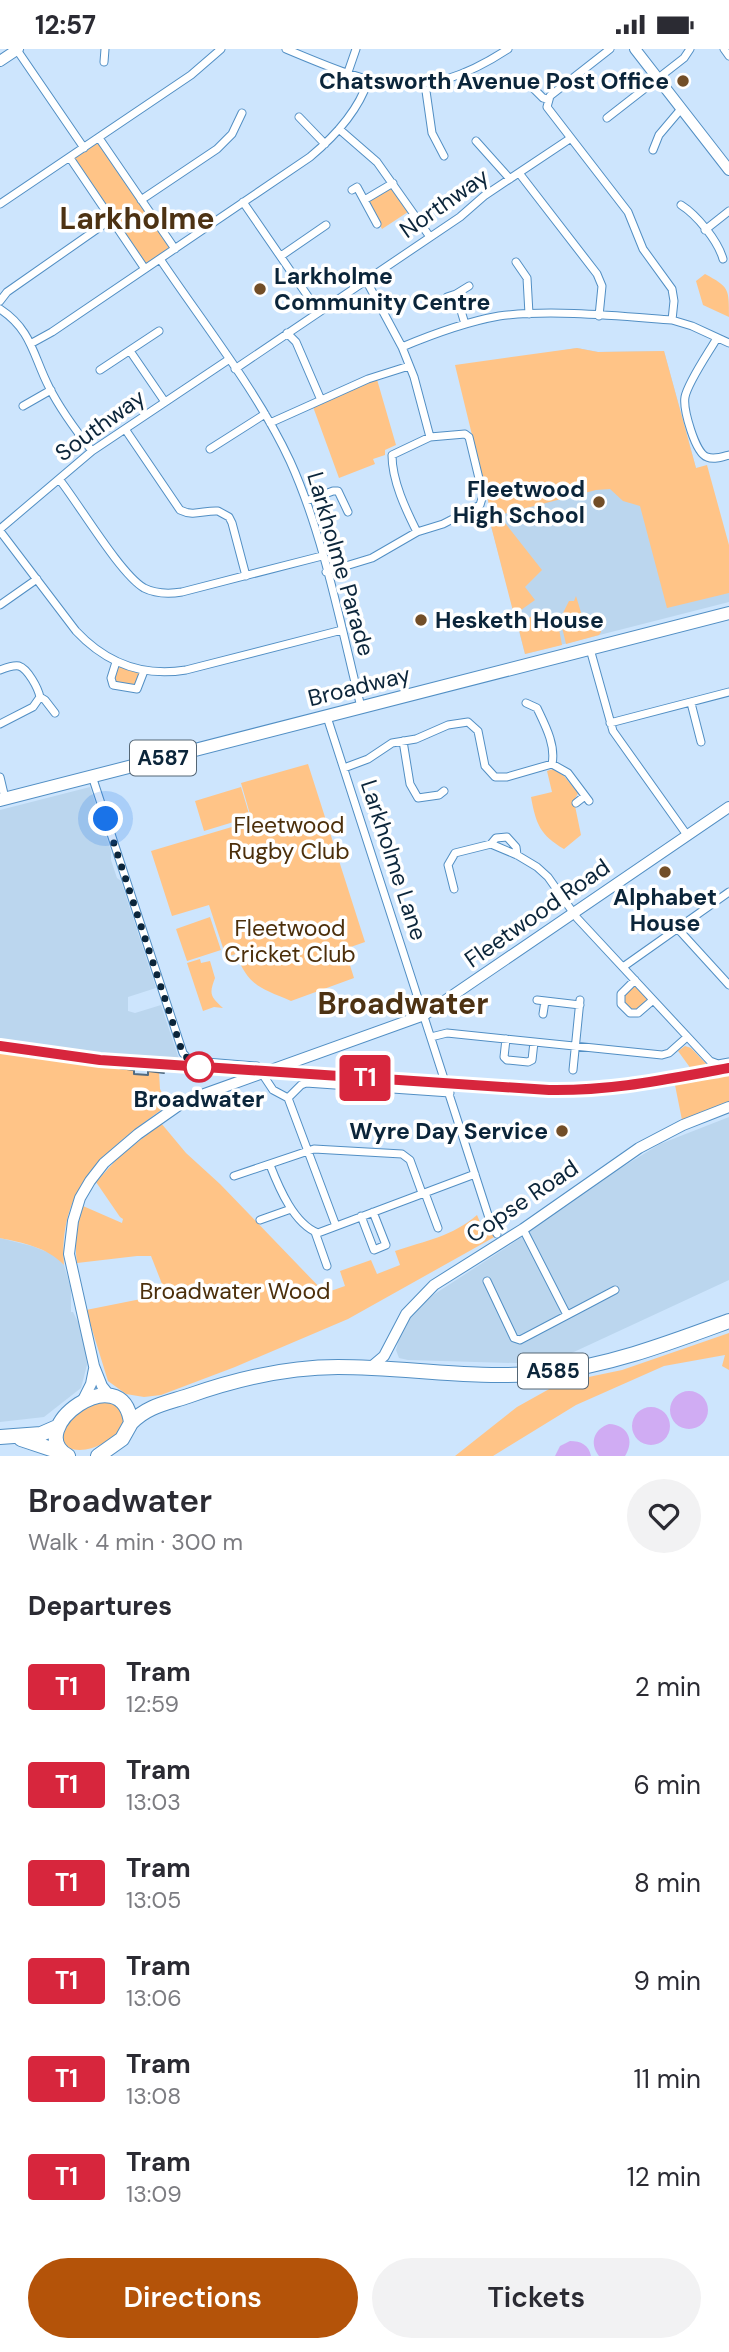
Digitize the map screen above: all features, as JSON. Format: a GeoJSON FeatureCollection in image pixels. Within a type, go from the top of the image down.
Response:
{"type":"FeatureCollection","features":[{"type":"Feature","properties":{"kind":"highway","name":"A585"},"geometry":{"type":"LineString","coordinates":[[99,1456],[122,1439],[131,1423],[149,1407],[264,1374],[316,1367],[371,1367],[472,1375],[546,1373],[622,1357],[729,1321]]}},
{"type":"Feature","properties":{"kind":"highway"},"geometry":{"type":"LineString","coordinates":[[0,1437],[44,1433],[57,1427],[63,1418],[82,1402],[94,1397],[115,1397],[149,1407]]}},
{"type":"Feature","properties":{"kind":"highway"},"geometry":{"type":"LineString","coordinates":[[115,1397],[126,1406],[131,1423]]}},
{"type":"Feature","properties":{"kind":"highway"},"geometry":{"type":"LineString","coordinates":[[57,1427],[57,1445],[65,1455]]}},
{"type":"Feature","properties":{"kind":"highway"},"geometry":{"type":"LineString","coordinates":[[16,1437],[65,1455]]}},
{"type":"Feature","properties":{"kind":"main road","name":"Broadway"},"geometry":{"type":"LineString","coordinates":[[3,799],[729,613]]}},
{"type":"Feature","properties":{"kind":"street"},"geometry":{"type":"LineString","coordinates":[[104,62],[105,49]]}},
{"type":"Feature","properties":{"kind":"street"},"geometry":{"type":"LineString","coordinates":[[0,204],[191,75],[221,49]]}},
{"type":"Feature","properties":{"kind":"street"},"geometry":{"type":"LineString","coordinates":[[286,49],[346,75],[399,85],[425,84],[458,76],[508,49]]}},
{"type":"Feature","properties":{"kind":"street"},"geometry":{"type":"LineString","coordinates":[[346,75],[356,49]]}},
{"type":"Feature","properties":{"kind":"street"},"geometry":{"type":"LineString","coordinates":[[547,99],[610,49]]}},
{"type":"Feature","properties":{"kind":"street"},"geometry":{"type":"LineString","coordinates":[[635,49],[728,167]]}},
{"type":"Feature","properties":{"kind":"street"},"geometry":{"type":"LineString","coordinates":[[613,118],[684,58],[690,49]]}},
{"type":"Feature","properties":{"kind":"street"},"geometry":{"type":"LineString","coordinates":[[724,49],[729,55]]}},
{"type":"Feature","properties":{"kind":"street"},"geometry":{"type":"LineString","coordinates":[[0,61],[18,50],[84,148]]}},
{"type":"Feature","properties":{"kind":"street"},"geometry":{"type":"LineString","coordinates":[[32,343],[302,163],[339,129],[362,96],[368,81]]}},
{"type":"Feature","properties":{"kind":"street"},"geometry":{"type":"LineString","coordinates":[[425,84],[432,133],[444,156]]}},
{"type":"Feature","properties":{"kind":"street"},"geometry":{"type":"LineString","coordinates":[[533,88],[542,98],[547,99]]}},
{"type":"Feature","properties":{"kind":"street"},"geometry":{"type":"LineString","coordinates":[[547,99],[549,110],[628,212],[643,249],[669,283],[674,295],[672,320]]}},
{"type":"Feature","properties":{"kind":"street"},"geometry":{"type":"LineString","coordinates":[[653,150],[659,135],[681,109]]}},
{"type":"Feature","properties":{"kind":"street"},"geometry":{"type":"LineString","coordinates":[[141,200],[217,149],[232,134],[242,113]]}},
{"type":"Feature","properties":{"kind":"street"},"geometry":{"type":"LineString","coordinates":[[299,117],[324,144]]}},
{"type":"Feature","properties":{"kind":"street"},"geometry":{"type":"LineString","coordinates":[[339,129],[377,162],[430,237]]}},
{"type":"Feature","properties":{"kind":"street"},"geometry":{"type":"LineString","coordinates":[[99,138],[175,249]]}},
{"type":"Feature","properties":{"kind":"street","name":"Northway"},"geometry":{"type":"LineString","coordinates":[[235,369],[571,138]]}},
{"type":"Feature","properties":{"kind":"street"},"geometry":{"type":"LineString","coordinates":[[475,141],[510,179]]}},
{"type":"Feature","properties":{"kind":"street"},"geometry":{"type":"LineString","coordinates":[[69,158],[145,268]]}},
{"type":"Feature","properties":{"kind":"street"},"geometry":{"type":"LineString","coordinates":[[519,173],[597,274],[602,285],[599,316]]}},
{"type":"Feature","properties":{"kind":"street"},"geometry":{"type":"LineString","coordinates":[[366,199],[393,183]]}},
{"type":"Feature","properties":{"kind":"street"},"geometry":{"type":"LineString","coordinates":[[352,190],[358,187],[377,224]]}},
{"type":"Feature","properties":{"kind":"street"},"geometry":{"type":"LineString","coordinates":[[243,202],[318,311]]}},
{"type":"Feature","properties":{"kind":"street"},"geometry":{"type":"LineString","coordinates":[[681,205],[688,209],[705,230],[720,250],[723,259]]}},
{"type":"Feature","properties":{"kind":"street"},"geometry":{"type":"LineString","coordinates":[[705,230],[729,211]]}},
{"type":"Feature","properties":{"kind":"street"},"geometry":{"type":"LineString","coordinates":[[0,301],[7,292],[110,220]]}},
{"type":"Feature","properties":{"kind":"street"},"geometry":{"type":"LineString","coordinates":[[281,256],[326,225]]}},
{"type":"Feature","properties":{"kind":"street","name":"Larkholme Parade"},"geometry":{"type":"LineString","coordinates":[[160,259],[265,414],[289,460],[306,501],[361,707]]}},
{"type":"Feature","properties":{"kind":"street"},"geometry":{"type":"LineString","coordinates":[[516,262],[527,278],[529,314]]}},
{"type":"Feature","properties":{"kind":"street"},"geometry":{"type":"LineString","coordinates":[[366,280],[402,347],[430,437]]}},
{"type":"Feature","properties":{"kind":"street"},"geometry":{"type":"LineString","coordinates":[[447,297],[456,295],[469,286]]}},
{"type":"Feature","properties":{"kind":"street"},"geometry":{"type":"LineString","coordinates":[[456,295],[465,324]]}},
{"type":"Feature","properties":{"kind":"street"},"geometry":{"type":"LineString","coordinates":[[0,309],[17,322],[32,343],[51,390],[92,451]]}},
{"type":"Feature","properties":{"kind":"street"},"geometry":{"type":"LineString","coordinates":[[402,347],[465,324],[500,316],[529,314],[672,320],[729,342]]}},
{"type":"Feature","properties":{"kind":"street"},"geometry":{"type":"LineString","coordinates":[[100,370],[159,331]]}},
{"type":"Feature","properties":{"kind":"street"},"geometry":{"type":"LineString","coordinates":[[288,333],[296,342],[321,400]]}},
{"type":"Feature","properties":{"kind":"street"},"geometry":{"type":"LineString","coordinates":[[717,338],[687,390],[685,400],[696,445],[701,454],[709,458],[729,455]]}},
{"type":"Feature","properties":{"kind":"street"},"geometry":{"type":"LineString","coordinates":[[130,351],[165,403]]}},
{"type":"Feature","properties":{"kind":"street","name":"Southway"},"geometry":{"type":"LineString","coordinates":[[0,530],[92,451],[228,360]]}},
{"type":"Feature","properties":{"kind":"street"},"geometry":{"type":"LineString","coordinates":[[270,423],[368,379],[409,366]]}},
{"type":"Feature","properties":{"kind":"street"},"geometry":{"type":"LineString","coordinates":[[23,406],[51,390]]}},
{"type":"Feature","properties":{"kind":"street"},"geometry":{"type":"LineString","coordinates":[[210,449],[265,414]]}},
{"type":"Feature","properties":{"kind":"street"},"geometry":{"type":"LineString","coordinates":[[125,429],[180,510],[187,514],[218,511],[229,517],[246,576]]}},
{"type":"Feature","properties":{"kind":"street"},"geometry":{"type":"LineString","coordinates":[[326,572],[372,558],[417,533],[476,508],[483,495],[469,437],[465,434],[430,437],[392,455],[401,497],[417,533]]}},
{"type":"Feature","properties":{"kind":"street"},"geometry":{"type":"LineString","coordinates":[[59,479],[122,566],[144,587],[162,593],[172,594],[322,556]]}},
{"type":"Feature","properties":{"kind":"street"},"geometry":{"type":"LineString","coordinates":[[306,501],[338,491],[348,512]]}},
{"type":"Feature","properties":{"kind":"street"},"geometry":{"type":"LineString","coordinates":[[0,530],[76,631],[94,649],[116,662],[144,671],[160,673],[186,670],[342,630]]}},
{"type":"Feature","properties":{"kind":"street"},"geometry":{"type":"LineString","coordinates":[[0,605],[37,579]]}},
{"type":"Feature","properties":{"kind":"street"},"geometry":{"type":"LineString","coordinates":[[590,649],[613,731],[687,835]]}},
{"type":"Feature","properties":{"kind":"street"},"geometry":{"type":"LineString","coordinates":[[116,662],[111,678],[113,685],[137,689],[144,671]]}},
{"type":"Feature","properties":{"kind":"street"},"geometry":{"type":"LineString","coordinates":[[0,670],[20,667],[36,686],[40,697],[46,700],[55,713]]}},
{"type":"Feature","properties":{"kind":"street"},"geometry":{"type":"LineString","coordinates":[[610,723],[729,692]]}},
{"type":"Feature","properties":{"kind":"street"},"geometry":{"type":"LineString","coordinates":[[0,724],[33,707],[40,697]]}},
{"type":"Feature","properties":{"kind":"street"},"geometry":{"type":"LineString","coordinates":[[526,703],[540,705],[553,745],[552,764]]}},
{"type":"Feature","properties":{"kind":"street"},"geometry":{"type":"LineString","coordinates":[[691,703],[701,742]]}},
{"type":"Feature","properties":{"kind":"street","name":"Larkholme Lane"},"geometry":{"type":"LineString","coordinates":[[327,717],[491,1224],[498,1234]]}},
{"type":"Feature","properties":{"kind":"street"},"geometry":{"type":"LineString","coordinates":[[344,768],[368,759],[392,743],[425,736],[449,725],[467,722],[478,731],[485,766],[495,776],[508,777],[552,764],[568,773],[587,799],[576,803]]}},
{"type":"Feature","properties":{"kind":"street"},"geometry":{"type":"LineString","coordinates":[[404,741],[410,784],[418,798],[439,795],[444,791]]}},
{"type":"Feature","properties":{"kind":"street"},"geometry":{"type":"LineString","coordinates":[[92,776],[185,1056],[194,1061],[257,1066],[273,1090],[288,1098],[310,1150],[336,1226]]}},
{"type":"Feature","properties":{"kind":"street"},"geometry":{"type":"LineString","coordinates":[[0,777],[3,799]]}},
{"type":"Feature","properties":{"kind":"street","name":"Fleetwood Road"},"geometry":{"type":"LineString","coordinates":[[115,1397],[102,1386],[94,1366],[69,1254],[73,1221],[87,1185],[104,1163],[180,1104],[424,1014],[729,807]]}},
{"type":"Feature","properties":{"kind":"street"},"geometry":{"type":"LineString","coordinates":[[454,889],[448,865],[450,859],[462,850],[491,844],[500,837],[507,837],[516,847],[517,855],[543,871],[573,913],[710,1061],[718,1064],[729,1062]]}},
{"type":"Feature","properties":{"kind":"street"},"geometry":{"type":"LineString","coordinates":[[623,967],[729,892]]}},
{"type":"Feature","properties":{"kind":"street"},"geometry":{"type":"LineString","coordinates":[[678,929],[729,985]]}},
{"type":"Feature","properties":{"kind":"street"},"geometry":{"type":"LineString","coordinates":[[635,980],[621,994],[621,1004],[630,1013],[638,1013],[653,1000]]}},
{"type":"Feature","properties":{"kind":"street"},"geometry":{"type":"LineString","coordinates":[[543,1014],[541,1001],[580,1002],[573,1070]]}},
{"type":"Feature","properties":{"kind":"street"},"geometry":{"type":"LineString","coordinates":[[431,1037],[447,1033],[662,1055],[669,1053],[687,1037]]}},
{"type":"Feature","properties":{"kind":"street"},"geometry":{"type":"LineString","coordinates":[[506,1039],[504,1057],[507,1060],[532,1060],[534,1042]]}},
{"type":"Feature","properties":{"kind":"street"},"geometry":{"type":"LineString","coordinates":[[288,1098],[303,1083],[450,1093]]}},
{"type":"Feature","properties":{"kind":"street","name":"Copse Road"},"geometry":{"type":"LineString","coordinates":[[371,1367],[381,1361],[405,1314],[425,1292],[639,1149],[683,1125],[729,1107]]}},
{"type":"Feature","properties":{"kind":"street"},"geometry":{"type":"LineString","coordinates":[[234,1176],[317,1149],[405,1155],[410,1160],[438,1229]]}},
{"type":"Feature","properties":{"kind":"street"},"geometry":{"type":"LineString","coordinates":[[270,1165],[282,1197],[315,1232],[327,1266]]}},
{"type":"Feature","properties":{"kind":"street"},"geometry":{"type":"LineString","coordinates":[[315,1232],[475,1174]]}},
{"type":"Feature","properties":{"kind":"street"},"geometry":{"type":"LineString","coordinates":[[260,1220],[291,1209]]}},
{"type":"Feature","properties":{"kind":"street"},"geometry":{"type":"LineString","coordinates":[[361,1216],[374,1250],[386,1245],[373,1212]]}},
{"type":"Feature","properties":{"kind":"street"},"geometry":{"type":"LineString","coordinates":[[491,1224],[501,1221]]}},
{"type":"Feature","properties":{"kind":"street"},"geometry":{"type":"LineString","coordinates":[[523,1229],[567,1315]]}},
{"type":"Feature","properties":{"kind":"street"},"geometry":{"type":"LineString","coordinates":[[487,1281],[514,1338],[520,1340],[615,1290]]}},
{"type":"Feature","properties":{"kind":"street"},"geometry":{"type":"LineString","coordinates":[[82,1402],[91,1384],[94,1366]]}},
{"type":"Feature","properties":{"kind":"shaded area","name":"Fleetwood High School"},"geometry":{"type":"Polygon","coordinates":[[[577,348],[598,352],[664,351],[696,468],[700,468],[729,581],[729,602],[525,654],[489,518],[492,516],[490,503],[474,435],[546,353],[577,348]]]}},
{"type":"Feature","properties":{"kind":"shaded area"},"geometry":{"type":"Polygon","coordinates":[[[90,787],[111,851],[111,860],[117,878],[121,881],[156,988],[128,997],[128,1011],[135,1013],[161,1005],[180,1062],[76,1055],[0,1043],[0,810],[90,787]]]}},
{"type":"Feature","properties":{"kind":"shaded area"},"geometry":{"type":"Polygon","coordinates":[[[729,1117],[729,1280],[548,1364],[399,1358],[396,1350],[401,1332],[416,1308],[430,1297],[510,1245],[606,1177],[660,1144],[729,1117]]]}},
{"type":"Feature","properties":{"kind":"shaded area"},"geometry":{"type":"Polygon","coordinates":[[[0,1238],[55,1255],[64,1265],[71,1289],[71,1312],[79,1324],[86,1349],[87,1365],[81,1388],[44,1417],[0,1422],[0,1238]]]}},
{"type":"Feature","properties":{"kind":"shaded area"},"geometry":{"type":"Polygon","coordinates":[[[689,1391],[702,1397],[708,1410],[702,1423],[689,1429],[676,1423],[670,1410],[676,1397],[689,1391]]]}},
{"type":"Feature","properties":{"kind":"shaded area"},"geometry":{"type":"Polygon","coordinates":[[[651,1407],[664,1413],[670,1426],[664,1439],[651,1445],[638,1439],[632,1426],[638,1413],[651,1407]]]}},
{"type":"Feature","properties":{"kind":"shaded area"},"geometry":{"type":"Polygon","coordinates":[[[609,1424],[621,1427],[628,1435],[629,1445],[625,1456],[599,1456],[596,1451],[595,1437],[600,1429],[609,1424]]]}},
{"type":"Feature","properties":{"kind":"shaded area"},"geometry":{"type":"Polygon","coordinates":[[[570,1441],[584,1444],[591,1456],[555,1456],[560,1446],[570,1441]]]}},
{"type":"Feature","properties":{"kind":"green space"},"geometry":{"type":"Polygon","coordinates":[[[99,138],[175,249],[145,269],[70,158],[99,138]]]}},
{"type":"Feature","properties":{"kind":"green space"},"geometry":{"type":"Polygon","coordinates":[[[393,183],[411,210],[382,229],[366,199],[393,183]]]}},
{"type":"Feature","properties":{"kind":"green space"},"geometry":{"type":"Polygon","coordinates":[[[705,274],[719,282],[726,290],[729,317],[703,305],[696,281],[705,274]]]}},
{"type":"Feature","properties":{"kind":"green space","name":"Fleetwood High School"},"geometry":{"type":"Polygon","coordinates":[[[577,348],[598,352],[664,351],[696,468],[707,465],[729,545],[729,593],[667,608],[640,506],[623,501],[610,489],[596,490],[492,517],[455,365],[577,348]]]}},
{"type":"Feature","properties":{"kind":"green space"},"geometry":{"type":"Polygon","coordinates":[[[376,376],[396,445],[385,450],[385,455],[373,459],[375,464],[339,478],[312,404],[376,376]]]}},
{"type":"Feature","properties":{"kind":"green space"},"geometry":{"type":"Polygon","coordinates":[[[502,519],[542,570],[525,587],[535,600],[514,615],[490,522],[502,519]]]}},
{"type":"Feature","properties":{"kind":"green space"},"geometry":{"type":"Polygon","coordinates":[[[576,596],[583,619],[597,615],[601,632],[599,635],[566,644],[560,619],[569,601],[574,601],[576,596]]]}},
{"type":"Feature","properties":{"kind":"green space"},"geometry":{"type":"Polygon","coordinates":[[[540,610],[557,618],[562,645],[525,654],[518,626],[540,610]]]}},
{"type":"Feature","properties":{"kind":"green space"},"geometry":{"type":"Polygon","coordinates":[[[116,662],[144,671],[139,686],[113,685],[116,662]]]}},
{"type":"Feature","properties":{"kind":"green space"},"geometry":{"type":"Polygon","coordinates":[[[308,764],[365,942],[345,949],[354,978],[291,1001],[251,980],[236,954],[226,957],[209,905],[172,916],[151,851],[252,821],[241,783],[308,764]]]}},
{"type":"Feature","properties":{"kind":"green space"},"geometry":{"type":"Polygon","coordinates":[[[553,769],[564,776],[578,793],[574,801],[581,835],[564,849],[549,839],[540,828],[531,797],[552,792],[547,771],[553,769]]]}},
{"type":"Feature","properties":{"kind":"green space"},"geometry":{"type":"Polygon","coordinates":[[[241,787],[250,817],[204,831],[195,801],[241,787]]]}},
{"type":"Feature","properties":{"kind":"green space"},"geometry":{"type":"Polygon","coordinates":[[[210,917],[221,950],[187,961],[176,929],[210,917]]]}},
{"type":"Feature","properties":{"kind":"green space"},"geometry":{"type":"Polygon","coordinates":[[[200,959],[201,963],[210,961],[215,978],[212,995],[223,1008],[214,1007],[203,1011],[187,963],[200,959]]]}},
{"type":"Feature","properties":{"kind":"green space"},"geometry":{"type":"Polygon","coordinates":[[[635,980],[653,1000],[638,1013],[621,1004],[621,994],[635,980]]]}},
{"type":"Feature","properties":{"kind":"green space"},"geometry":{"type":"Polygon","coordinates":[[[685,1046],[691,1048],[712,1070],[694,1073],[678,1051],[685,1046]]]}},
{"type":"Feature","properties":{"kind":"green space"},"geometry":{"type":"Polygon","coordinates":[[[0,1052],[134,1070],[134,1074],[148,1075],[148,1071],[159,1072],[160,1089],[168,1105],[108,1153],[79,1190],[69,1212],[64,1237],[64,1265],[42,1250],[0,1238],[0,1052]]]}},
{"type":"Feature","properties":{"kind":"green space"},"geometry":{"type":"Polygon","coordinates":[[[729,1075],[729,1107],[683,1125],[675,1085],[729,1075]]]}},
{"type":"Feature","properties":{"kind":"green space","name":"Broadwater Wood"},"geometry":{"type":"Polygon","coordinates":[[[161,1123],[186,1153],[220,1184],[325,1293],[345,1286],[340,1271],[371,1260],[377,1274],[400,1265],[395,1251],[448,1233],[477,1215],[482,1227],[490,1224],[498,1235],[348,1319],[161,1395],[144,1397],[126,1394],[108,1381],[86,1310],[166,1294],[151,1256],[77,1263],[77,1234],[83,1206],[122,1223],[123,1219],[96,1182],[118,1158],[161,1123]]]}},
{"type":"Feature","properties":{"kind":"green space"},"geometry":{"type":"Polygon","coordinates":[[[729,1333],[729,1370],[722,1366],[725,1355],[664,1366],[576,1405],[493,1456],[455,1456],[517,1407],[560,1383],[622,1370],[729,1333]]]}},
{"type":"Feature","properties":{"kind":"green space"},"geometry":{"type":"Polygon","coordinates":[[[108,1400],[125,1413],[123,1430],[89,1449],[65,1447],[61,1434],[75,1415],[93,1404],[108,1400]]]}},
{"type":"Feature","properties":{"kind":"tram line"},"geometry":{"type":"LineString","coordinates":[[0,1046],[100,1060],[549,1090],[617,1086],[729,1068]]}},
{"type":"Feature","properties":{"kind":"tram line","name":"T1"},"geometry":{"type":"LineString","coordinates":[[0,1046],[100,1060],[549,1090],[592,1090],[646,1084],[729,1068]]}},
{"type":"Feature","properties":{"kind":"tram line"},"geometry":{"type":"LineString","coordinates":[[119,1068],[134,1070],[134,1074],[148,1075],[148,1071],[164,1073]]}},
{"type":"Feature","properties":{"kind":"place","name":"Chatsworth Avenue Post Office"},"geometry":{"type":"Point","coordinates":[683,81]}},
{"type":"Feature","properties":{"kind":"place","name":"Larkholme Community Centre"},"geometry":{"type":"Point","coordinates":[260,289]}},
{"type":"Feature","properties":{"kind":"place","name":"Fleetwood High School"},"geometry":{"type":"Point","coordinates":[599,502]}},
{"type":"Feature","properties":{"kind":"place","name":"Hesketh House"},"geometry":{"type":"Point","coordinates":[421,620]}},
{"type":"Feature","properties":{"kind":"place","name":"Alphabet House"},"geometry":{"type":"Point","coordinates":[665,872]}},
{"type":"Feature","properties":{"kind":"place","name":"Broadwater"},"geometry":{"type":"Point","coordinates":[199,1067]}},
{"type":"Feature","properties":{"kind":"place","name":"Wyre Day Service"},"geometry":{"type":"Point","coordinates":[562,1131]}},
{"type":"Feature","properties":{"kind":"district","name":"Larkholme"},"geometry":{"type":"Point","coordinates":[137,219]}},
{"type":"Feature","properties":{"kind":"district","name":"Broadwater"},"geometry":{"type":"Point","coordinates":[403,1004]}},
{"type":"Feature","properties":{"kind":"route"},"geometry":{"type":"LineString","coordinates":[[106,819],[181,1048],[185,1056],[199,1067]]}},
{"type":"Feature","properties":{"kind":"park label","name":"Fleetwood Rugby Club"},"geometry":{"type":"Point","coordinates":[289,838]}},
{"type":"Feature","properties":{"kind":"park label","name":"Fleetwood Cricket Club"},"geometry":{"type":"Point","coordinates":[290,941]}}]}
